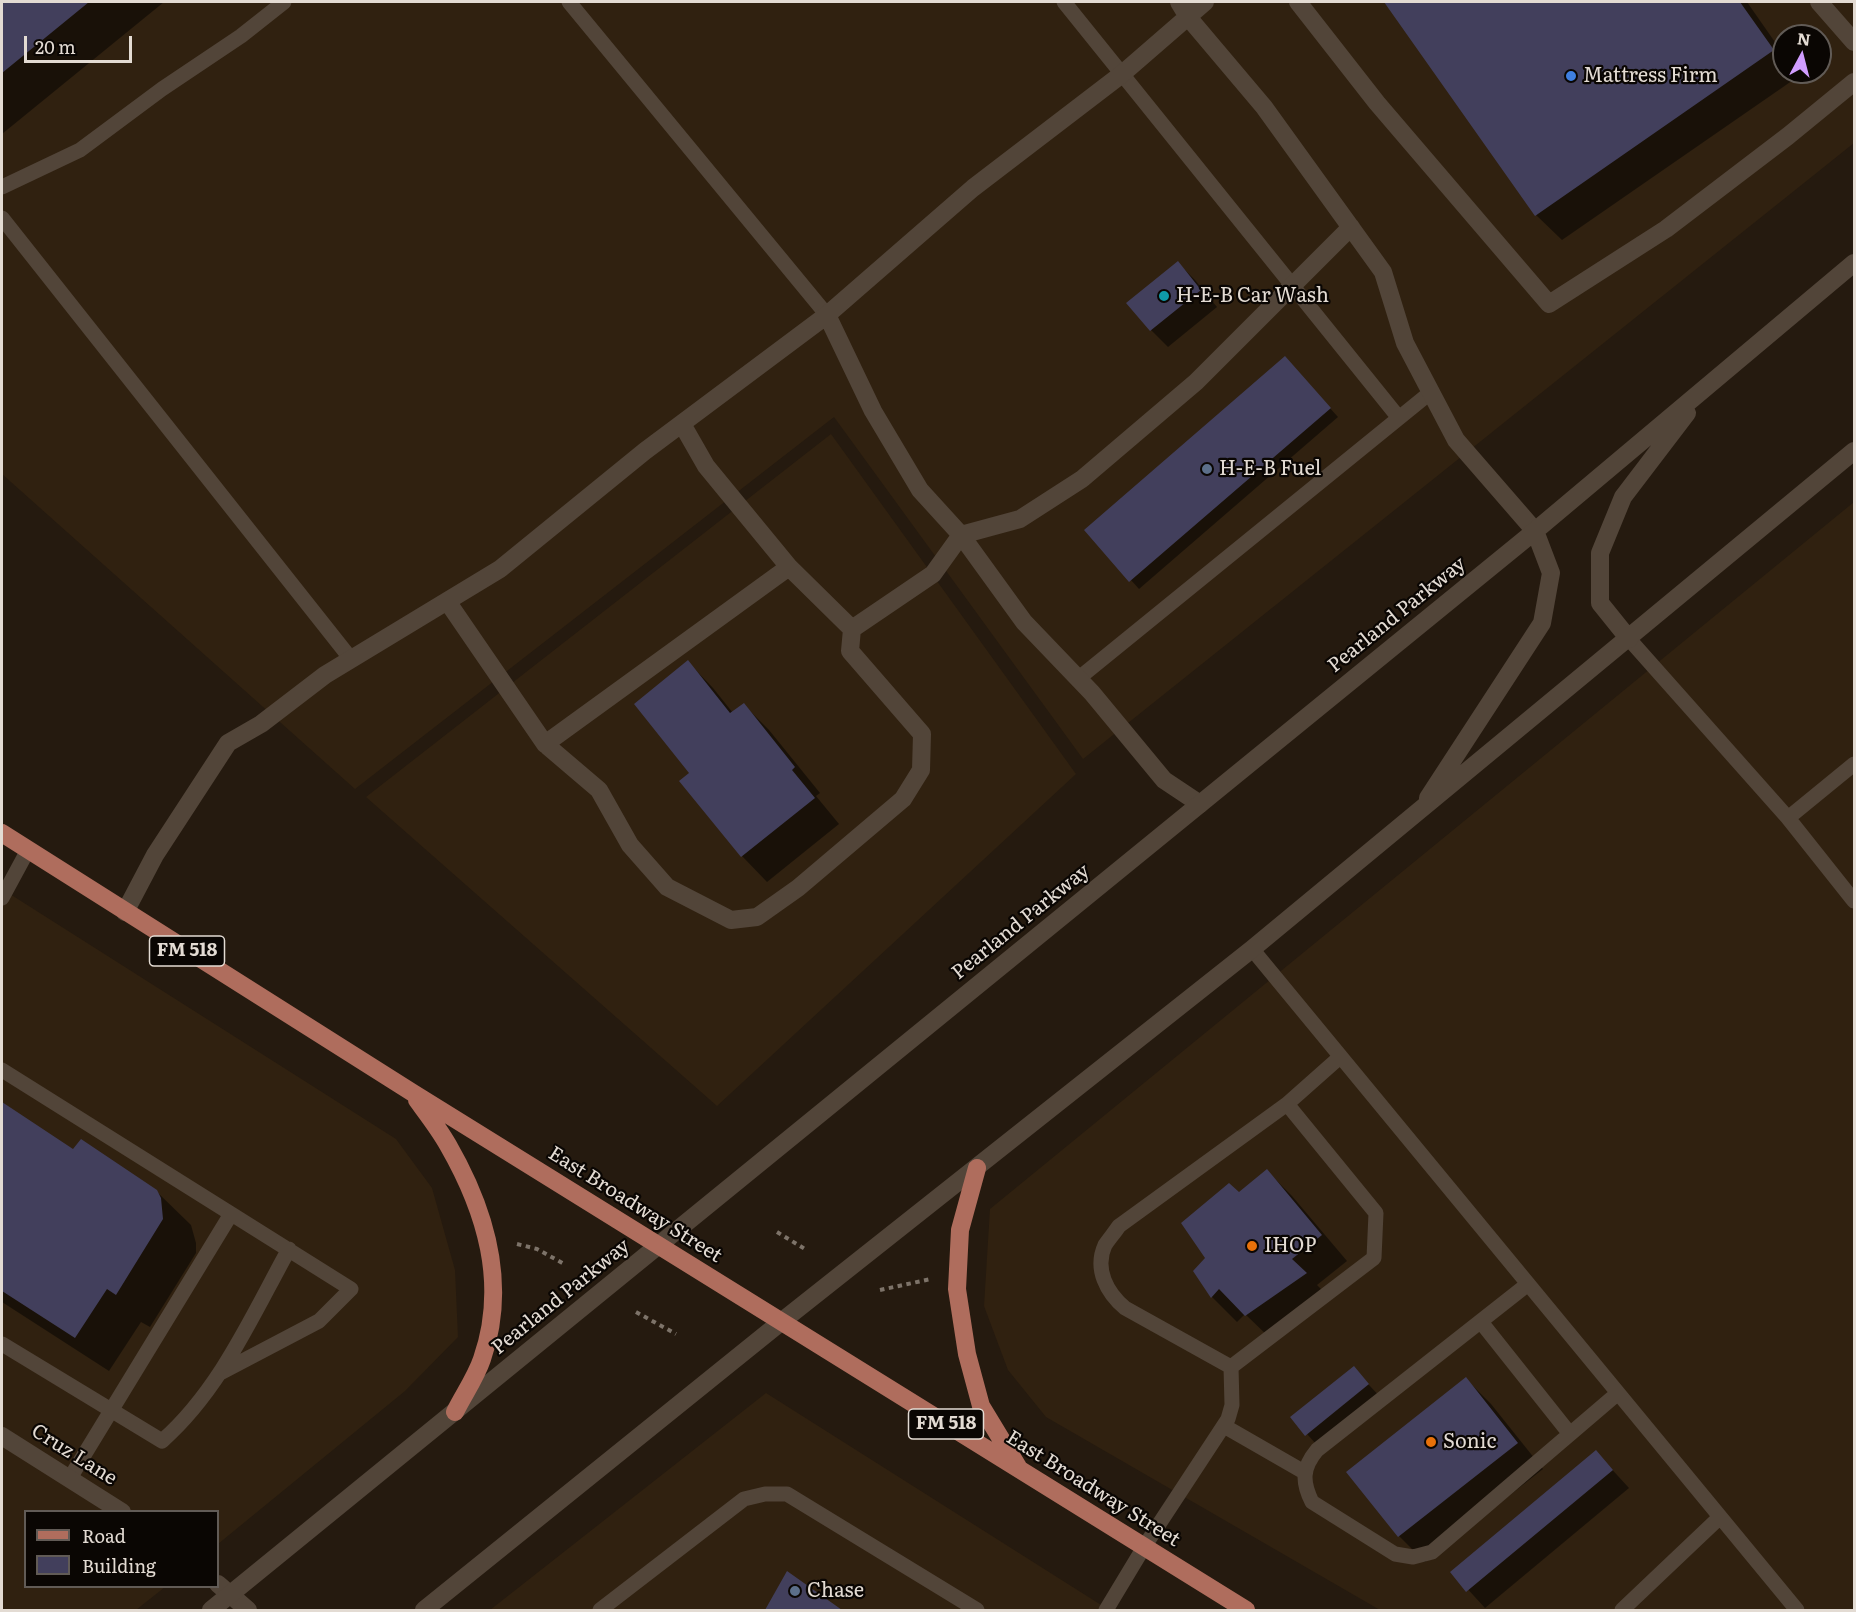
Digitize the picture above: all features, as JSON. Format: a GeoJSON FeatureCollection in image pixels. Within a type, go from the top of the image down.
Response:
{"type":"FeatureCollection","features":[{"type":"Feature","properties":{"kind":"main road","name":"East Broadway Street"},"geometry":{"type":"LineString","coordinates":[[2,834],[413,1093],[1246,1611]]}},
{"type":"Feature","properties":{"kind":"main road"},"geometry":{"type":"LineString","coordinates":[[413,1093],[448,1144],[479,1206],[490,1251],[495,1291],[490,1328],[482,1360],[456,1412]]}},
{"type":"Feature","properties":{"kind":"main road"},"geometry":{"type":"LineString","coordinates":[[977,1168],[960,1230],[957,1289],[967,1354],[981,1406],[1020,1471]]}},
{"type":"Feature","properties":{"kind":"street"},"geometry":{"type":"LineString","coordinates":[[125,912],[154,855],[228,743],[261,724],[325,675],[500,569],[645,451],[827,315],[974,188],[1122,74],[1183,9],[1205,2]]}},
{"type":"Feature","properties":{"kind":"street"},"geometry":{"type":"LineString","coordinates":[[1298,2],[1377,103],[1549,304],[1666,230],[1854,82]]}},
{"type":"Feature","properties":{"kind":"street"},"geometry":{"type":"LineString","coordinates":[[1819,2],[1854,42]]}},
{"type":"Feature","properties":{"kind":"street"},"geometry":{"type":"LineString","coordinates":[[1183,9],[1263,107],[1383,272],[1405,343],[1456,440],[1534,531],[1551,573],[1542,623],[1418,813]]}},
{"type":"Feature","properties":{"kind":"street"},"geometry":{"type":"LineString","coordinates":[[852,629],[933,574],[961,535],[1020,519],[1082,479],[1196,382],[1351,227]]}},
{"type":"Feature","properties":{"kind":"street","name":"Pearland Parkway"},"geometry":{"type":"LineString","coordinates":[[211,1611],[224,1590],[456,1412],[1534,531],[1854,263]]}},
{"type":"Feature","properties":{"kind":"street"},"geometry":{"type":"LineString","coordinates":[[827,315],[873,411],[920,490],[961,535],[1024,622],[1079,678],[1164,780],[1200,804]]}},
{"type":"Feature","properties":{"kind":"street"},"geometry":{"type":"LineString","coordinates":[[1629,639],[1599,603],[1600,553],[1623,497],[1706,387]]}},
{"type":"Feature","properties":{"kind":"street"},"geometry":{"type":"LineString","coordinates":[[682,424],[706,465],[789,567],[852,629]]}},
{"type":"Feature","properties":{"kind":"street"},"geometry":{"type":"LineString","coordinates":[[424,1611],[781,1322],[1252,949],[1854,451]]}},
{"type":"Feature","properties":{"kind":"street"},"geometry":{"type":"LineString","coordinates":[[545,744],[789,567]]}},
{"type":"Feature","properties":{"kind":"street"},"geometry":{"type":"LineString","coordinates":[[447,601],[545,744],[599,790],[630,845],[667,887],[731,920],[757,917],[798,888],[903,799],[921,770],[922,734],[850,651],[852,629]]}},
{"type":"Feature","properties":{"kind":"street","name":"Cruz Lane"},"geometry":{"type":"LineString","coordinates":[[2,1436],[119,1510]]}},
{"type":"Feature","properties":{"kind":"street"},"geometry":{"type":"LineString","coordinates":[[224,1590],[248,1611]]}},
{"type":"Feature","properties":{"kind":"lane"},"geometry":{"type":"LineString","coordinates":[[2,187],[80,150],[162,89],[241,36],[284,2]]}},
{"type":"Feature","properties":{"kind":"lane"},"geometry":{"type":"LineString","coordinates":[[569,2],[827,315]]}},
{"type":"Feature","properties":{"kind":"lane"},"geometry":{"type":"LineString","coordinates":[[1064,2],[1399,418]]}},
{"type":"Feature","properties":{"kind":"lane"},"geometry":{"type":"LineString","coordinates":[[2,218],[351,659]]}},
{"type":"Feature","properties":{"kind":"lane"},"geometry":{"type":"LineString","coordinates":[[1079,678],[1431,392]]}},
{"type":"Feature","properties":{"kind":"lane"},"geometry":{"type":"LineString","coordinates":[[1629,639],[1788,818],[1854,901]]}},
{"type":"Feature","properties":{"kind":"lane"},"geometry":{"type":"LineString","coordinates":[[1788,818],[1854,764]]}},
{"type":"Feature","properties":{"kind":"lane"},"geometry":{"type":"LineString","coordinates":[[2,898],[28,850]]}},
{"type":"Feature","properties":{"kind":"lane"},"geometry":{"type":"LineString","coordinates":[[1252,949],[1797,1611]]}},
{"type":"Feature","properties":{"kind":"lane"},"geometry":{"type":"LineString","coordinates":[[1232,1367],[1125,1308],[1116,1300],[1105,1286],[1101,1266],[1105,1246],[1119,1226],[1287,1104],[1340,1057]]}},
{"type":"Feature","properties":{"kind":"lane"},"geometry":{"type":"LineString","coordinates":[[2,1070],[351,1288],[319,1321],[220,1373]]}},
{"type":"Feature","properties":{"kind":"lane"},"geometry":{"type":"LineString","coordinates":[[1232,1367],[1374,1258],[1376,1214],[1287,1104]]}},
{"type":"Feature","properties":{"kind":"lane"},"geometry":{"type":"LineString","coordinates":[[69,1478],[231,1214]]}},
{"type":"Feature","properties":{"kind":"lane"},"geometry":{"type":"LineString","coordinates":[[2,1344],[162,1441],[184,1422],[220,1373],[289,1249]]}},
{"type":"Feature","properties":{"kind":"lane"},"geometry":{"type":"LineString","coordinates":[[1528,1284],[1310,1458],[1304,1472],[1305,1488],[1312,1502],[1395,1554],[1413,1557],[1432,1552],[1618,1393]]}},
{"type":"Feature","properties":{"kind":"lane"},"geometry":{"type":"LineString","coordinates":[[1480,1322],[1570,1434]]}},
{"type":"Feature","properties":{"kind":"lane"},"geometry":{"type":"LineString","coordinates":[[1106,1611],[1144,1547],[1224,1426],[1232,1405],[1232,1367]]}},
{"type":"Feature","properties":{"kind":"lane"},"geometry":{"type":"LineString","coordinates":[[1224,1426],[1304,1472]]}},
{"type":"Feature","properties":{"kind":"lane"},"geometry":{"type":"LineString","coordinates":[[600,1611],[744,1499],[765,1494],[787,1494],[977,1611]]}},
{"type":"Feature","properties":{"kind":"lane"},"geometry":{"type":"LineString","coordinates":[[1622,1611],[1720,1517]]}},
{"type":"Feature","properties":{"kind":"path"},"geometry":{"type":"LineString","coordinates":[[777,1232],[805,1249]]}},
{"type":"Feature","properties":{"kind":"path"},"geometry":{"type":"LineString","coordinates":[[508,1243],[537,1249],[566,1264]]}},
{"type":"Feature","properties":{"kind":"path"},"geometry":{"type":"LineString","coordinates":[[879,1290],[933,1278]]}},
{"type":"Feature","properties":{"kind":"path"},"geometry":{"type":"LineString","coordinates":[[636,1312],[676,1334]]}},
{"type":"Feature","properties":{"kind":"shaded area"},"geometry":{"type":"Polygon","coordinates":[[[2,2],[1854,2],[1854,143],[1083,759],[834,417],[355,789],[2,474],[2,2]]]}},
{"type":"Feature","properties":{"kind":"shaded area"},"geometry":{"type":"Polygon","coordinates":[[[831,434],[1076,774],[717,1106],[366,797],[831,434]]]}},
{"type":"Feature","properties":{"kind":"shaded area"},"geometry":{"type":"Polygon","coordinates":[[[1854,502],[1854,1610],[1380,1610],[1046,1417],[1008,1370],[984,1306],[990,1209],[1854,502]]]}},
{"type":"Feature","properties":{"kind":"shaded area"},"geometry":{"type":"Polygon","coordinates":[[[2,889],[396,1139],[432,1188],[455,1270],[458,1337],[405,1391],[219,1543],[219,1510],[24,1510],[24,1588],[164,1588],[136,1610],[2,1610],[2,889]]]}},
{"type":"Feature","properties":{"kind":"shaded area"},"geometry":{"type":"Polygon","coordinates":[[[766,1393],[1109,1610],[490,1610],[766,1393]]]}},
{"type":"Feature","properties":{"kind":"building"},"geometry":{"type":"Polygon","coordinates":[[[2,2],[89,2],[2,73],[2,2]]]}},
{"type":"Feature","properties":{"kind":"building"},"geometry":{"type":"Polygon","coordinates":[[[1384,2],[1740,2],[1772,47],[1772,51],[1535,216],[1384,2]]]}},
{"type":"Feature","properties":{"kind":"building","name":"H-E-B Car Wash"},"geometry":{"type":"Polygon","coordinates":[[[1178,261],[1201,290],[1150,331],[1126,303],[1178,261]]]}},
{"type":"Feature","properties":{"kind":"building","name":"H-E-B Fuel"},"geometry":{"type":"Polygon","coordinates":[[[1285,356],[1331,408],[1129,582],[1084,530],[1285,356]]]}},
{"type":"Feature","properties":{"kind":"building"},"geometry":{"type":"Polygon","coordinates":[[[688,660],[730,713],[744,703],[795,767],[792,770],[815,798],[741,857],[679,781],[689,773],[634,704],[688,660]]]}},
{"type":"Feature","properties":{"kind":"building"},"geometry":{"type":"Polygon","coordinates":[[[2,1102],[73,1149],[81,1139],[157,1190],[161,1198],[163,1219],[116,1295],[107,1289],[75,1338],[2,1291],[2,1102]]]}},
{"type":"Feature","properties":{"kind":"building","name":"IHOP"},"geometry":{"type":"Polygon","coordinates":[[[1267,1169],[1322,1235],[1292,1259],[1307,1273],[1245,1316],[1219,1289],[1211,1298],[1193,1271],[1205,1258],[1181,1223],[1229,1183],[1239,1192],[1267,1169]]]}},
{"type":"Feature","properties":{"kind":"building"},"geometry":{"type":"Polygon","coordinates":[[[1354,1366],[1369,1384],[1305,1436],[1290,1417],[1354,1366]]]}},
{"type":"Feature","properties":{"kind":"building"},"geometry":{"type":"Polygon","coordinates":[[[1466,1377],[1518,1443],[1398,1537],[1346,1472],[1466,1377]]]}},
{"type":"Feature","properties":{"kind":"building"},"geometry":{"type":"Polygon","coordinates":[[[1596,1450],[1613,1470],[1466,1592],[1450,1572],[1596,1450]]]}},
{"type":"Feature","properties":{"kind":"building","name":"Chase"},"geometry":{"type":"Polygon","coordinates":[[[787,1571],[842,1610],[765,1610],[787,1571]]]}},
{"type":"Feature","properties":{"kind":"place","name":"Mattress Firm"},"geometry":{"type":"Point","coordinates":[1571,76]}},
{"type":"Feature","properties":{"kind":"place","name":"H-E-B Car Wash"},"geometry":{"type":"Point","coordinates":[1164,296]}},
{"type":"Feature","properties":{"kind":"place","name":"H-E-B Fuel"},"geometry":{"type":"Point","coordinates":[1207,469]}},
{"type":"Feature","properties":{"kind":"place","name":"IHOP"},"geometry":{"type":"Point","coordinates":[1252,1246]}},
{"type":"Feature","properties":{"kind":"place","name":"Sonic"},"geometry":{"type":"Point","coordinates":[1431,1442]}},
{"type":"Feature","properties":{"kind":"place","name":"Chase"},"geometry":{"type":"Point","coordinates":[795,1591]}}]}
